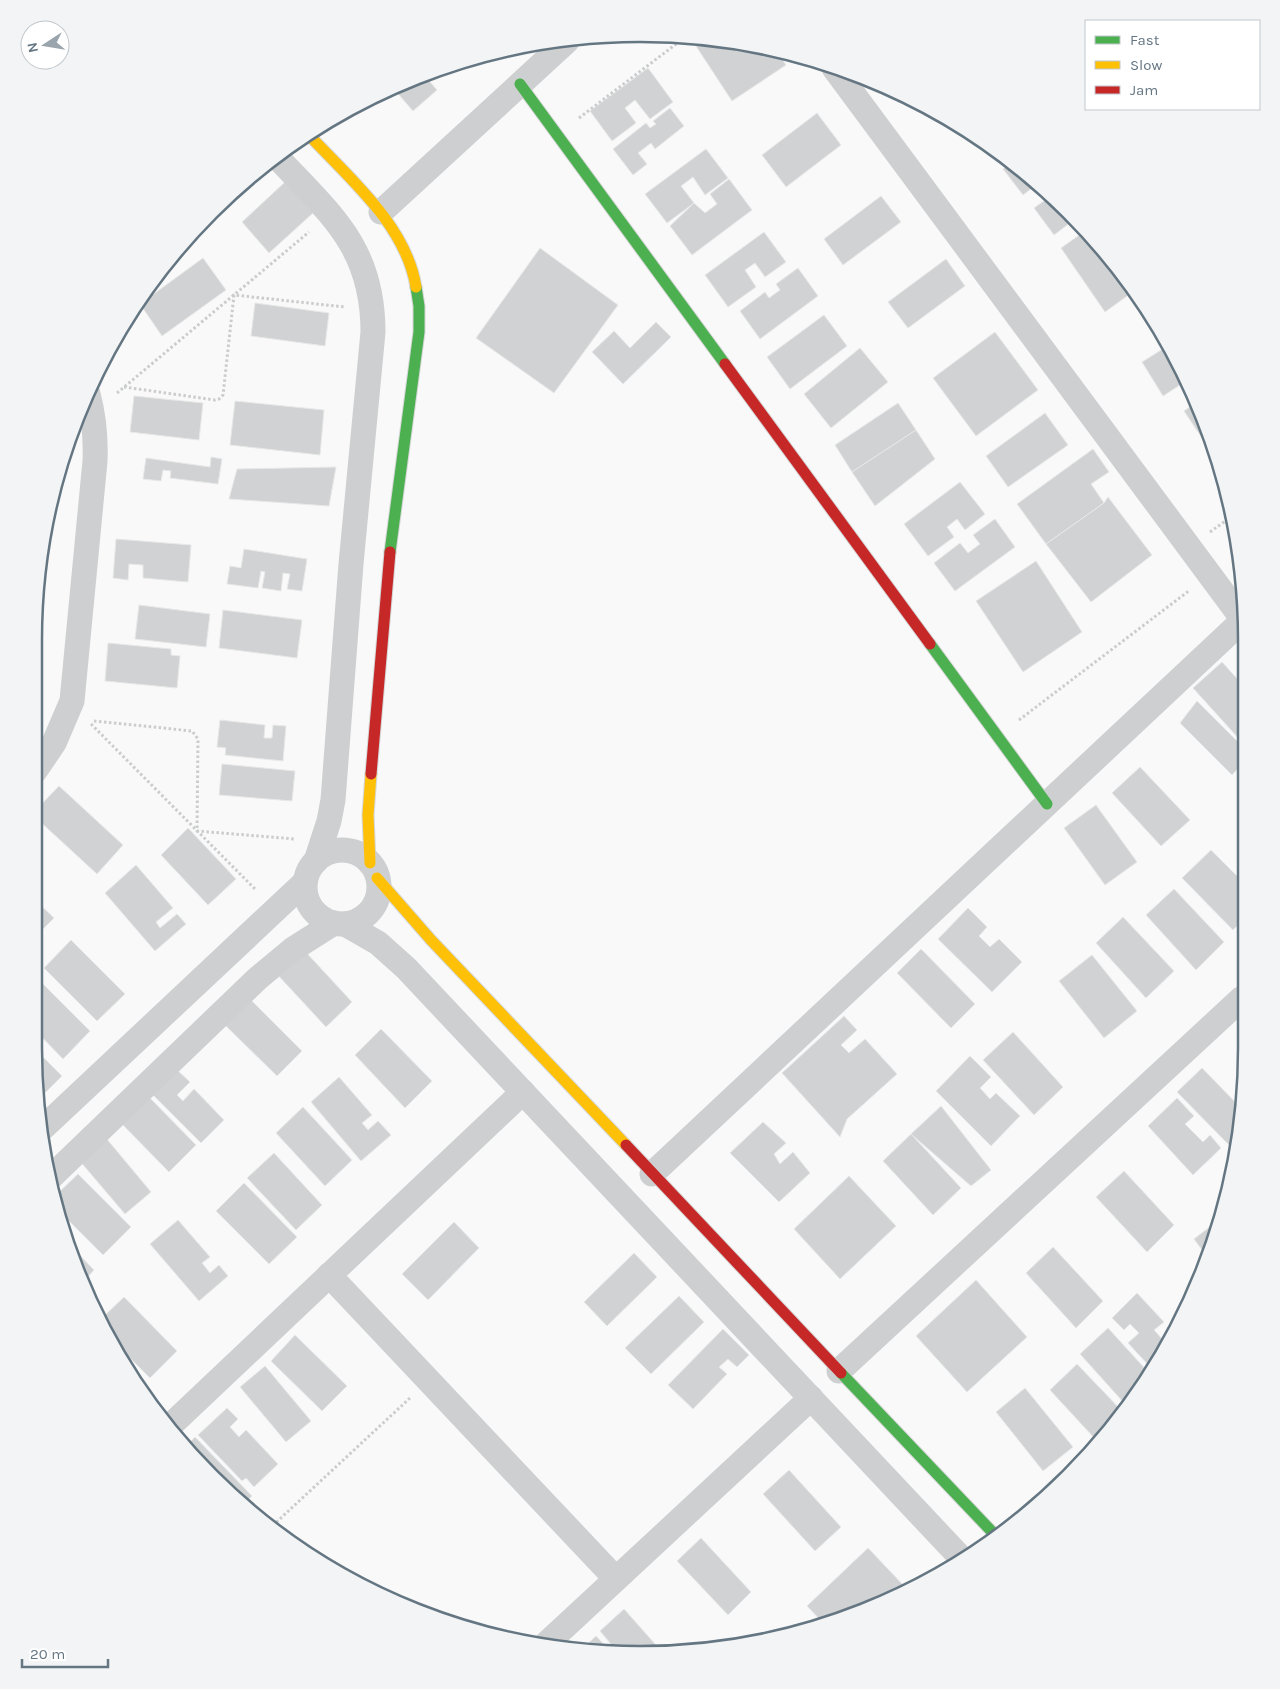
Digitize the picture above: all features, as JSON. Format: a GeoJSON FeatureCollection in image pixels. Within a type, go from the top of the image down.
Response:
{"type":"FeatureCollection","features":[{"type":"Feature","properties":{"kind":"street"},"geometry":{"type":"LineString","coordinates":[[381,212],[559,48]]}},
{"type":"Feature","properties":{"kind":"street"},"geometry":{"type":"LineString","coordinates":[[841,77],[1237,611]]}},
{"type":"Feature","properties":{"kind":"street"},"geometry":{"type":"LineString","coordinates":[[520,84],[1047,804]]}},
{"type":"Feature","properties":{"kind":"street"},"geometry":{"type":"LineString","coordinates":[[56,1173],[257,979],[293,949],[339,924],[358,921],[368,913],[375,903],[379,891],[374,871],[368,807],[388,568],[419,332],[419,306],[408,256],[396,233],[381,212],[313,140]]}},
{"type":"Feature","properties":{"kind":"street"},"geometry":{"type":"LineString","coordinates":[[282,162],[330,214],[353,246],[363,266],[370,288],[373,310],[373,332],[351,564],[333,800],[306,893],[309,903],[323,920],[362,932],[393,955],[958,1555]]}},
{"type":"Feature","properties":{"kind":"street"},"geometry":{"type":"LineString","coordinates":[[42,760],[54,743],[72,701],[95,461],[96,437],[90,406]]}},
{"type":"Feature","properties":{"kind":"street"},"geometry":{"type":"LineString","coordinates":[[652,1174],[1237,626]]}},
{"type":"Feature","properties":{"kind":"street"},"geometry":{"type":"LineString","coordinates":[[48,1124],[276,910],[315,861],[333,851],[353,852],[362,856],[431,940],[992,1532]]}},
{"type":"Feature","properties":{"kind":"street"},"geometry":{"type":"LineString","coordinates":[[840,1371],[1238,1002]]}},
{"type":"Feature","properties":{"kind":"street"},"geometry":{"type":"LineString","coordinates":[[174,1422],[523,1092]]}},
{"type":"Feature","properties":{"kind":"street"},"geometry":{"type":"LineString","coordinates":[[330,1275],[616,1579]]}},
{"type":"Feature","properties":{"kind":"street"},"geometry":{"type":"LineString","coordinates":[[551,1639],[811,1398]]}},
{"type":"Feature","properties":{"kind":"path"},"geometry":{"type":"LineString","coordinates":[[557,135],[676,44]]}},
{"type":"Feature","properties":{"kind":"path"},"geometry":{"type":"LineString","coordinates":[[92,402],[124,387],[330,214]]}},
{"type":"Feature","properties":{"kind":"path"},"geometry":{"type":"LineString","coordinates":[[234,295],[373,310]]}},
{"type":"Feature","properties":{"kind":"path"},"geometry":{"type":"LineString","coordinates":[[124,387],[219,400],[223,395],[234,295]]}},
{"type":"Feature","properties":{"kind":"path"},"geometry":{"type":"LineString","coordinates":[[998,737],[1210,575]]}},
{"type":"Feature","properties":{"kind":"path"},"geometry":{"type":"LineString","coordinates":[[197,831],[198,739],[196,735],[192,731],[87,720],[197,831],[276,910]]}},
{"type":"Feature","properties":{"kind":"path"},"geometry":{"type":"LineString","coordinates":[[197,831],[315,861]]}},
{"type":"Feature","properties":{"kind":"path"},"geometry":{"type":"LineString","coordinates":[[275,1522],[429,1381]]}},
{"type":"Feature","properties":{"kind":"building"},"geometry":{"type":"Polygon","coordinates":[[[696,46],[757,54],[783,60],[786,65],[732,101],[696,46]]]}},
{"type":"Feature","properties":{"kind":"building"},"geometry":{"type":"Polygon","coordinates":[[[648,68],[673,102],[650,119],[635,100],[625,108],[636,123],[612,141],[590,111],[648,68]]]}},
{"type":"Feature","properties":{"kind":"building"},"geometry":{"type":"Polygon","coordinates":[[[429,81],[437,90],[413,111],[398,94],[429,81]]]}},
{"type":"Feature","properties":{"kind":"building"},"geometry":{"type":"Polygon","coordinates":[[[670,108],[684,126],[655,149],[651,143],[638,153],[647,164],[633,175],[613,149],[646,123],[650,128],[656,124],[653,121],[670,108]]]}},
{"type":"Feature","properties":{"kind":"building"},"geometry":{"type":"Polygon","coordinates":[[[817,113],[841,145],[786,187],[762,155],[817,113]]]}},
{"type":"Feature","properties":{"kind":"building"},"geometry":{"type":"Polygon","coordinates":[[[706,149],[728,178],[705,195],[693,177],[681,186],[694,203],[667,223],[645,194],[706,149]]]}},
{"type":"Feature","properties":{"kind":"building"},"geometry":{"type":"Polygon","coordinates":[[[1005,167],[1031,189],[1023,195],[1003,169],[1005,167]]]}},
{"type":"Feature","properties":{"kind":"building"},"geometry":{"type":"Polygon","coordinates":[[[729,179],[752,210],[692,255],[670,226],[694,203],[705,213],[717,204],[710,194],[729,179]]]}},
{"type":"Feature","properties":{"kind":"building"},"geometry":{"type":"Polygon","coordinates":[[[285,182],[313,213],[269,253],[242,222],[285,182]]]}},
{"type":"Feature","properties":{"kind":"building"},"geometry":{"type":"Polygon","coordinates":[[[881,196],[901,222],[843,265],[824,239],[881,196]]]}},
{"type":"Feature","properties":{"kind":"building"},"geometry":{"type":"Polygon","coordinates":[[[1044,201],[1068,224],[1054,235],[1034,208],[1044,201]]]}},
{"type":"Feature","properties":{"kind":"building"},"geometry":{"type":"Polygon","coordinates":[[[764,232],[786,262],[765,277],[755,263],[745,270],[756,287],[728,307],[705,275],[764,232]]]}},
{"type":"Feature","properties":{"kind":"building"},"geometry":{"type":"Polygon","coordinates":[[[1079,235],[1114,276],[1128,295],[1105,312],[1061,248],[1079,235]]]}},
{"type":"Feature","properties":{"kind":"building"},"geometry":{"type":"Polygon","coordinates":[[[540,248],[618,305],[554,393],[476,338],[540,248]]]}},
{"type":"Feature","properties":{"kind":"building"},"geometry":{"type":"Polygon","coordinates":[[[203,258],[226,290],[162,336],[143,308],[152,295],[203,258]]]}},
{"type":"Feature","properties":{"kind":"building"},"geometry":{"type":"Polygon","coordinates":[[[946,259],[965,286],[908,328],[888,302],[946,259]]]}},
{"type":"Feature","properties":{"kind":"building"},"geometry":{"type":"Polygon","coordinates":[[[798,268],[818,296],[760,339],[740,311],[765,292],[769,298],[780,290],[776,284],[798,268]]]}},
{"type":"Feature","properties":{"kind":"building"},"geometry":{"type":"Polygon","coordinates":[[[255,303],[329,313],[325,346],[251,336],[255,303]]]}},
{"type":"Feature","properties":{"kind":"building"},"geometry":{"type":"Polygon","coordinates":[[[824,315],[847,346],[790,389],[767,357],[824,315]]]}},
{"type":"Feature","properties":{"kind":"building"},"geometry":{"type":"Polygon","coordinates":[[[656,322],[671,337],[623,384],[592,352],[614,331],[630,348],[656,322]]]}},
{"type":"Feature","properties":{"kind":"building"},"geometry":{"type":"Polygon","coordinates":[[[995,332],[1038,390],[976,436],[933,378],[995,332]]]}},
{"type":"Feature","properties":{"kind":"building"},"geometry":{"type":"Polygon","coordinates":[[[860,348],[888,382],[831,428],[804,394],[860,348]]]}},
{"type":"Feature","properties":{"kind":"building"},"geometry":{"type":"Polygon","coordinates":[[[1162,350],[1180,385],[1163,396],[1142,362],[1162,350]]]}},
{"type":"Feature","properties":{"kind":"building"},"geometry":{"type":"Polygon","coordinates":[[[134,396],[203,403],[199,440],[130,432],[134,396]]]}},
{"type":"Feature","properties":{"kind":"building"},"geometry":{"type":"Polygon","coordinates":[[[235,401],[324,410],[320,455],[230,445],[235,401]]]}},
{"type":"Feature","properties":{"kind":"building"},"geometry":{"type":"Polygon","coordinates":[[[898,403],[916,430],[852,472],[835,445],[898,403]]]}},
{"type":"Feature","properties":{"kind":"building"},"geometry":{"type":"Polygon","coordinates":[[[1190,407],[1202,438],[1202,438],[1184,411],[1190,407]]]}},
{"type":"Feature","properties":{"kind":"building"},"geometry":{"type":"Polygon","coordinates":[[[1045,413],[1068,445],[1008,487],[986,456],[1045,413]]]}},
{"type":"Feature","properties":{"kind":"building"},"geometry":{"type":"Polygon","coordinates":[[[916,430],[935,459],[875,506],[852,472],[916,430]]]}},
{"type":"Feature","properties":{"kind":"building"},"geometry":{"type":"Polygon","coordinates":[[[1093,449],[1109,472],[1091,484],[1104,503],[1046,544],[1017,504],[1093,449]]]}},
{"type":"Feature","properties":{"kind":"building"},"geometry":{"type":"Polygon","coordinates":[[[211,457],[222,459],[218,484],[170,478],[171,471],[163,470],[161,481],[143,479],[146,458],[210,467],[211,457]]]}},
{"type":"Feature","properties":{"kind":"building"},"geometry":{"type":"Polygon","coordinates":[[[336,467],[329,506],[229,499],[237,469],[336,467]]]}},
{"type":"Feature","properties":{"kind":"building"},"geometry":{"type":"Polygon","coordinates":[[[960,482],[985,514],[965,530],[957,519],[947,527],[954,537],[928,556],[904,524],[960,482]]]}},
{"type":"Feature","properties":{"kind":"building"},"geometry":{"type":"Polygon","coordinates":[[[1108,497],[1152,555],[1091,602],[1046,544],[1104,503],[1108,497]]]}},
{"type":"Feature","properties":{"kind":"building"},"geometry":{"type":"Polygon","coordinates":[[[995,519],[1015,547],[955,591],[934,563],[960,543],[968,553],[980,544],[973,535],[995,519]]]}},
{"type":"Feature","properties":{"kind":"building"},"geometry":{"type":"Polygon","coordinates":[[[116,539],[191,545],[188,582],[143,578],[143,565],[129,564],[128,580],[113,578],[116,539]]]}},
{"type":"Feature","properties":{"kind":"building"},"geometry":{"type":"Polygon","coordinates":[[[244,549],[307,559],[302,591],[287,589],[290,574],[283,573],[281,591],[262,588],[265,572],[261,571],[258,588],[227,584],[230,566],[241,568],[244,549]]]}},
{"type":"Feature","properties":{"kind":"building"},"geometry":{"type":"Polygon","coordinates":[[[1036,561],[1082,632],[1023,672],[976,601],[1036,561]]]}},
{"type":"Feature","properties":{"kind":"building"},"geometry":{"type":"Polygon","coordinates":[[[139,605],[210,614],[206,647],[135,639],[139,605]]]}},
{"type":"Feature","properties":{"kind":"building"},"geometry":{"type":"Polygon","coordinates":[[[223,610],[302,620],[297,658],[219,648],[223,610]]]}},
{"type":"Feature","properties":{"kind":"building"},"geometry":{"type":"Polygon","coordinates":[[[108,643],[171,649],[171,655],[180,656],[177,688],[105,681],[108,643]]]}},
{"type":"Feature","properties":{"kind":"building"},"geometry":{"type":"Polygon","coordinates":[[[1222,662],[1238,680],[1238,738],[1193,688],[1222,662]]]}},
{"type":"Feature","properties":{"kind":"building"},"geometry":{"type":"Polygon","coordinates":[[[1197,701],[1238,742],[1238,768],[1232,775],[1180,723],[1197,701]]]}},
{"type":"Feature","properties":{"kind":"building"},"geometry":{"type":"Polygon","coordinates":[[[220,720],[265,725],[264,738],[272,738],[273,725],[286,726],[283,761],[225,755],[226,748],[217,747],[220,720]]]}},
{"type":"Feature","properties":{"kind":"building"},"geometry":{"type":"Polygon","coordinates":[[[222,764],[295,771],[292,801],[219,795],[222,764]]]}},
{"type":"Feature","properties":{"kind":"building"},"geometry":{"type":"Polygon","coordinates":[[[1140,767],[1190,820],[1161,846],[1112,793],[1140,767]]]}},
{"type":"Feature","properties":{"kind":"building"},"geometry":{"type":"Polygon","coordinates":[[[59,786],[123,845],[97,874],[42,823],[42,804],[59,786]]]}},
{"type":"Feature","properties":{"kind":"building"},"geometry":{"type":"Polygon","coordinates":[[[1096,805],[1137,862],[1105,885],[1064,828],[1096,805]]]}},
{"type":"Feature","properties":{"kind":"building"},"geometry":{"type":"Polygon","coordinates":[[[188,828],[236,879],[208,905],[161,855],[188,828]]]}},
{"type":"Feature","properties":{"kind":"building"},"geometry":{"type":"Polygon","coordinates":[[[1211,850],[1238,877],[1238,925],[1233,930],[1182,878],[1211,850]]]}},
{"type":"Feature","properties":{"kind":"building"},"geometry":{"type":"Polygon","coordinates":[[[136,865],[173,908],[156,922],[160,928],[177,914],[186,924],[155,951],[105,893],[136,865]]]}},
{"type":"Feature","properties":{"kind":"building"},"geometry":{"type":"Polygon","coordinates":[[[1174,889],[1224,942],[1196,970],[1146,915],[1174,889]]]}},
{"type":"Feature","properties":{"kind":"building"},"geometry":{"type":"Polygon","coordinates":[[[42,907],[54,918],[42,930],[42,907]]]}},
{"type":"Feature","properties":{"kind":"building"},"geometry":{"type":"Polygon","coordinates":[[[968,908],[987,927],[979,936],[990,947],[999,939],[1022,962],[992,992],[938,939],[968,908]]]}},
{"type":"Feature","properties":{"kind":"building"},"geometry":{"type":"Polygon","coordinates":[[[1123,917],[1174,971],[1146,998],[1096,943],[1123,917]]]}},
{"type":"Feature","properties":{"kind":"building"},"geometry":{"type":"Polygon","coordinates":[[[71,940],[125,994],[97,1021],[44,968],[71,940]]]}},
{"type":"Feature","properties":{"kind":"building"},"geometry":{"type":"Polygon","coordinates":[[[302,948],[352,1002],[326,1027],[275,972],[302,948]]]}},
{"type":"Feature","properties":{"kind":"building"},"geometry":{"type":"Polygon","coordinates":[[[921,949],[975,1004],[951,1028],[897,973],[921,949]]]}},
{"type":"Feature","properties":{"kind":"building"},"geometry":{"type":"Polygon","coordinates":[[[1092,955],[1137,1011],[1104,1038],[1059,981],[1092,955]]]}},
{"type":"Feature","properties":{"kind":"building"},"geometry":{"type":"Polygon","coordinates":[[[42,983],[90,1031],[63,1059],[42,1037],[42,983]]]}},
{"type":"Feature","properties":{"kind":"building"},"geometry":{"type":"Polygon","coordinates":[[[250,999],[302,1051],[277,1076],[225,1025],[250,999]]]}},
{"type":"Feature","properties":{"kind":"building"},"geometry":{"type":"Polygon","coordinates":[[[844,1016],[857,1030],[841,1045],[849,1053],[865,1039],[897,1074],[847,1119],[840,1137],[782,1073],[844,1016]]]}},
{"type":"Feature","properties":{"kind":"building"},"geometry":{"type":"Polygon","coordinates":[[[381,1029],[432,1081],[405,1108],[355,1055],[381,1029]]]}},
{"type":"Feature","properties":{"kind":"building"},"geometry":{"type":"Polygon","coordinates":[[[1013,1032],[1063,1087],[1034,1115],[983,1060],[1013,1032]]]}},
{"type":"Feature","properties":{"kind":"building"},"geometry":{"type":"Polygon","coordinates":[[[42,1056],[62,1076],[45,1093],[42,1056]]]}},
{"type":"Feature","properties":{"kind":"building"},"geometry":{"type":"Polygon","coordinates":[[[970,1056],[991,1077],[980,1088],[990,1099],[996,1093],[1020,1116],[991,1146],[936,1091],[970,1056]]]}},
{"type":"Feature","properties":{"kind":"building"},"geometry":{"type":"Polygon","coordinates":[[[1202,1068],[1235,1101],[1229,1145],[1177,1092],[1202,1068]]]}},
{"type":"Feature","properties":{"kind":"building"},"geometry":{"type":"Polygon","coordinates":[[[176,1069],[190,1082],[177,1095],[183,1101],[194,1089],[224,1120],[201,1143],[151,1093],[176,1069]]]}},
{"type":"Feature","properties":{"kind":"building"},"geometry":{"type":"Polygon","coordinates":[[[339,1077],[372,1115],[362,1123],[368,1130],[378,1121],[391,1135],[361,1161],[311,1102],[339,1077]]]}},
{"type":"Feature","properties":{"kind":"building"},"geometry":{"type":"Polygon","coordinates":[[[147,1095],[196,1145],[169,1172],[120,1122],[147,1095]]]}},
{"type":"Feature","properties":{"kind":"building"},"geometry":{"type":"Polygon","coordinates":[[[1177,1098],[1194,1116],[1185,1124],[1203,1142],[1210,1135],[1221,1148],[1193,1175],[1148,1126],[1177,1098]]]}},
{"type":"Feature","properties":{"kind":"building"},"geometry":{"type":"Polygon","coordinates":[[[941,1106],[991,1170],[971,1186],[911,1134],[941,1106]]]}},
{"type":"Feature","properties":{"kind":"building"},"geometry":{"type":"Polygon","coordinates":[[[303,1107],[352,1160],[325,1186],[276,1133],[303,1107]]]}},
{"type":"Feature","properties":{"kind":"building"},"geometry":{"type":"Polygon","coordinates":[[[763,1122],[786,1143],[774,1154],[780,1164],[793,1152],[810,1173],[779,1202],[730,1153],[763,1122]]]}},
{"type":"Feature","properties":{"kind":"building"},"geometry":{"type":"Polygon","coordinates":[[[911,1134],[961,1188],[933,1215],[883,1161],[911,1134]]]}},
{"type":"Feature","properties":{"kind":"building"},"geometry":{"type":"Polygon","coordinates":[[[106,1138],[151,1192],[125,1214],[79,1160],[106,1138]]]}},
{"type":"Feature","properties":{"kind":"building"},"geometry":{"type":"Polygon","coordinates":[[[274,1153],[322,1205],[296,1230],[247,1178],[274,1153]]]}},
{"type":"Feature","properties":{"kind":"building"},"geometry":{"type":"Polygon","coordinates":[[[1124,1171],[1174,1225],[1147,1252],[1096,1197],[1124,1171]]]}},
{"type":"Feature","properties":{"kind":"building"},"geometry":{"type":"Polygon","coordinates":[[[78,1174],[131,1227],[103,1255],[68,1220],[60,1191],[78,1174]]]}},
{"type":"Feature","properties":{"kind":"building"},"geometry":{"type":"Polygon","coordinates":[[[849,1176],[896,1226],[840,1279],[794,1229],[849,1176]]]}},
{"type":"Feature","properties":{"kind":"building"},"geometry":{"type":"Polygon","coordinates":[[[244,1183],[297,1237],[269,1264],[216,1211],[244,1183]]]}},
{"type":"Feature","properties":{"kind":"building"},"geometry":{"type":"Polygon","coordinates":[[[178,1220],[210,1257],[202,1263],[210,1273],[219,1265],[228,1276],[199,1301],[150,1244],[178,1220]]]}},
{"type":"Feature","properties":{"kind":"building"},"geometry":{"type":"Polygon","coordinates":[[[454,1222],[479,1248],[428,1300],[402,1274],[454,1222]]]}},
{"type":"Feature","properties":{"kind":"building"},"geometry":{"type":"Polygon","coordinates":[[[1210,1226],[1202,1250],[1194,1239],[1210,1226]]]}},
{"type":"Feature","properties":{"kind":"building"},"geometry":{"type":"Polygon","coordinates":[[[1053,1247],[1103,1301],[1076,1328],[1026,1273],[1053,1247]]]}},
{"type":"Feature","properties":{"kind":"building"},"geometry":{"type":"Polygon","coordinates":[[[634,1253],[657,1277],[607,1326],[584,1302],[634,1253]]]}},
{"type":"Feature","properties":{"kind":"building"},"geometry":{"type":"Polygon","coordinates":[[[79,1254],[94,1270],[88,1277],[79,1254]]]}},
{"type":"Feature","properties":{"kind":"building"},"geometry":{"type":"Polygon","coordinates":[[[976,1280],[1027,1337],[967,1392],[916,1336],[976,1280]]]}},
{"type":"Feature","properties":{"kind":"building"},"geometry":{"type":"Polygon","coordinates":[[[1137,1293],[1164,1322],[1154,1330],[1162,1339],[1147,1364],[1128,1343],[1139,1333],[1130,1324],[1124,1330],[1112,1318],[1137,1293]]]}},
{"type":"Feature","properties":{"kind":"building"},"geometry":{"type":"Polygon","coordinates":[[[679,1296],[704,1322],[651,1374],[625,1348],[679,1296]]]}},
{"type":"Feature","properties":{"kind":"building"},"geometry":{"type":"Polygon","coordinates":[[[124,1297],[177,1351],[150,1378],[128,1356],[105,1315],[124,1297]]]}},
{"type":"Feature","properties":{"kind":"building"},"geometry":{"type":"Polygon","coordinates":[[[1108,1328],[1145,1368],[1122,1401],[1080,1354],[1108,1328]]]}},
{"type":"Feature","properties":{"kind":"building"},"geometry":{"type":"Polygon","coordinates":[[[723,1329],[749,1355],[737,1367],[728,1359],[719,1367],[727,1374],[693,1409],[668,1385],[723,1329]]]}},
{"type":"Feature","properties":{"kind":"building"},"geometry":{"type":"Polygon","coordinates":[[[295,1335],[347,1386],[322,1411],[271,1361],[295,1335]]]}},
{"type":"Feature","properties":{"kind":"building"},"geometry":{"type":"Polygon","coordinates":[[[1077,1364],[1118,1407],[1094,1437],[1050,1390],[1077,1364]]]}},
{"type":"Feature","properties":{"kind":"building"},"geometry":{"type":"Polygon","coordinates":[[[265,1366],[311,1421],[286,1442],[240,1387],[265,1366]]]}},
{"type":"Feature","properties":{"kind":"building"},"geometry":{"type":"Polygon","coordinates":[[[1025,1388],[1073,1447],[1043,1471],[996,1412],[1025,1388]]]}},
{"type":"Feature","properties":{"kind":"building"},"geometry":{"type":"Polygon","coordinates":[[[227,1408],[238,1419],[230,1427],[239,1437],[246,1430],[278,1464],[254,1487],[246,1478],[242,1481],[198,1435],[227,1408]]]}},
{"type":"Feature","properties":{"kind":"building"},"geometry":{"type":"Polygon","coordinates":[[[195,1437],[252,1496],[248,1500],[246,1498],[190,1442],[195,1437]]]}},
{"type":"Feature","properties":{"kind":"building"},"geometry":{"type":"Polygon","coordinates":[[[789,1470],[841,1527],[815,1551],[763,1494],[789,1470]]]}},
{"type":"Feature","properties":{"kind":"building"},"geometry":{"type":"Polygon","coordinates":[[[701,1538],[751,1592],[728,1615],[677,1561],[701,1538]]]}},
{"type":"Feature","properties":{"kind":"building"},"geometry":{"type":"Polygon","coordinates":[[[868,1548],[903,1585],[869,1601],[819,1619],[807,1606],[868,1548]]]}},
{"type":"Feature","properties":{"kind":"building"},"geometry":{"type":"Polygon","coordinates":[[[624,1609],[656,1646],[612,1645],[600,1631],[624,1609]]]}},
{"type":"Feature","properties":{"kind":"building"},"geometry":{"type":"Polygon","coordinates":[[[596,1636],[604,1645],[601,1645],[588,1644],[596,1636]]]}},
{"type":"Feature","properties":{"kind":"traffic: fast"},"geometry":{"type":"LineString","coordinates":[[520,84],[725,364]]}},
{"type":"Feature","properties":{"kind":"traffic: fast"},"geometry":{"type":"LineString","coordinates":[[390,552],[419,332],[419,306],[416,287]]}},
{"type":"Feature","properties":{"kind":"traffic: fast"},"geometry":{"type":"LineString","coordinates":[[930,644],[1047,804]]}},
{"type":"Feature","properties":{"kind":"traffic: fast"},"geometry":{"type":"LineString","coordinates":[[841,1373],[992,1532]]}},
{"type":"Feature","properties":{"kind":"traffic: slow"},"geometry":{"type":"LineString","coordinates":[[314,140],[358,185],[388,223],[401,243],[410,264],[416,287]]}},
{"type":"Feature","properties":{"kind":"traffic: slow"},"geometry":{"type":"LineString","coordinates":[[370,863],[368,815],[371,774]]}},
{"type":"Feature","properties":{"kind":"traffic: slow"},"geometry":{"type":"LineString","coordinates":[[377,878],[431,940],[626,1145]]}},
{"type":"Feature","properties":{"kind":"traffic: jam"},"geometry":{"type":"LineString","coordinates":[[725,364],[930,644]]}},
{"type":"Feature","properties":{"kind":"traffic: jam"},"geometry":{"type":"LineString","coordinates":[[371,774],[390,552]]}},
{"type":"Feature","properties":{"kind":"traffic: jam"},"geometry":{"type":"LineString","coordinates":[[626,1145],[841,1373]]}}]}
